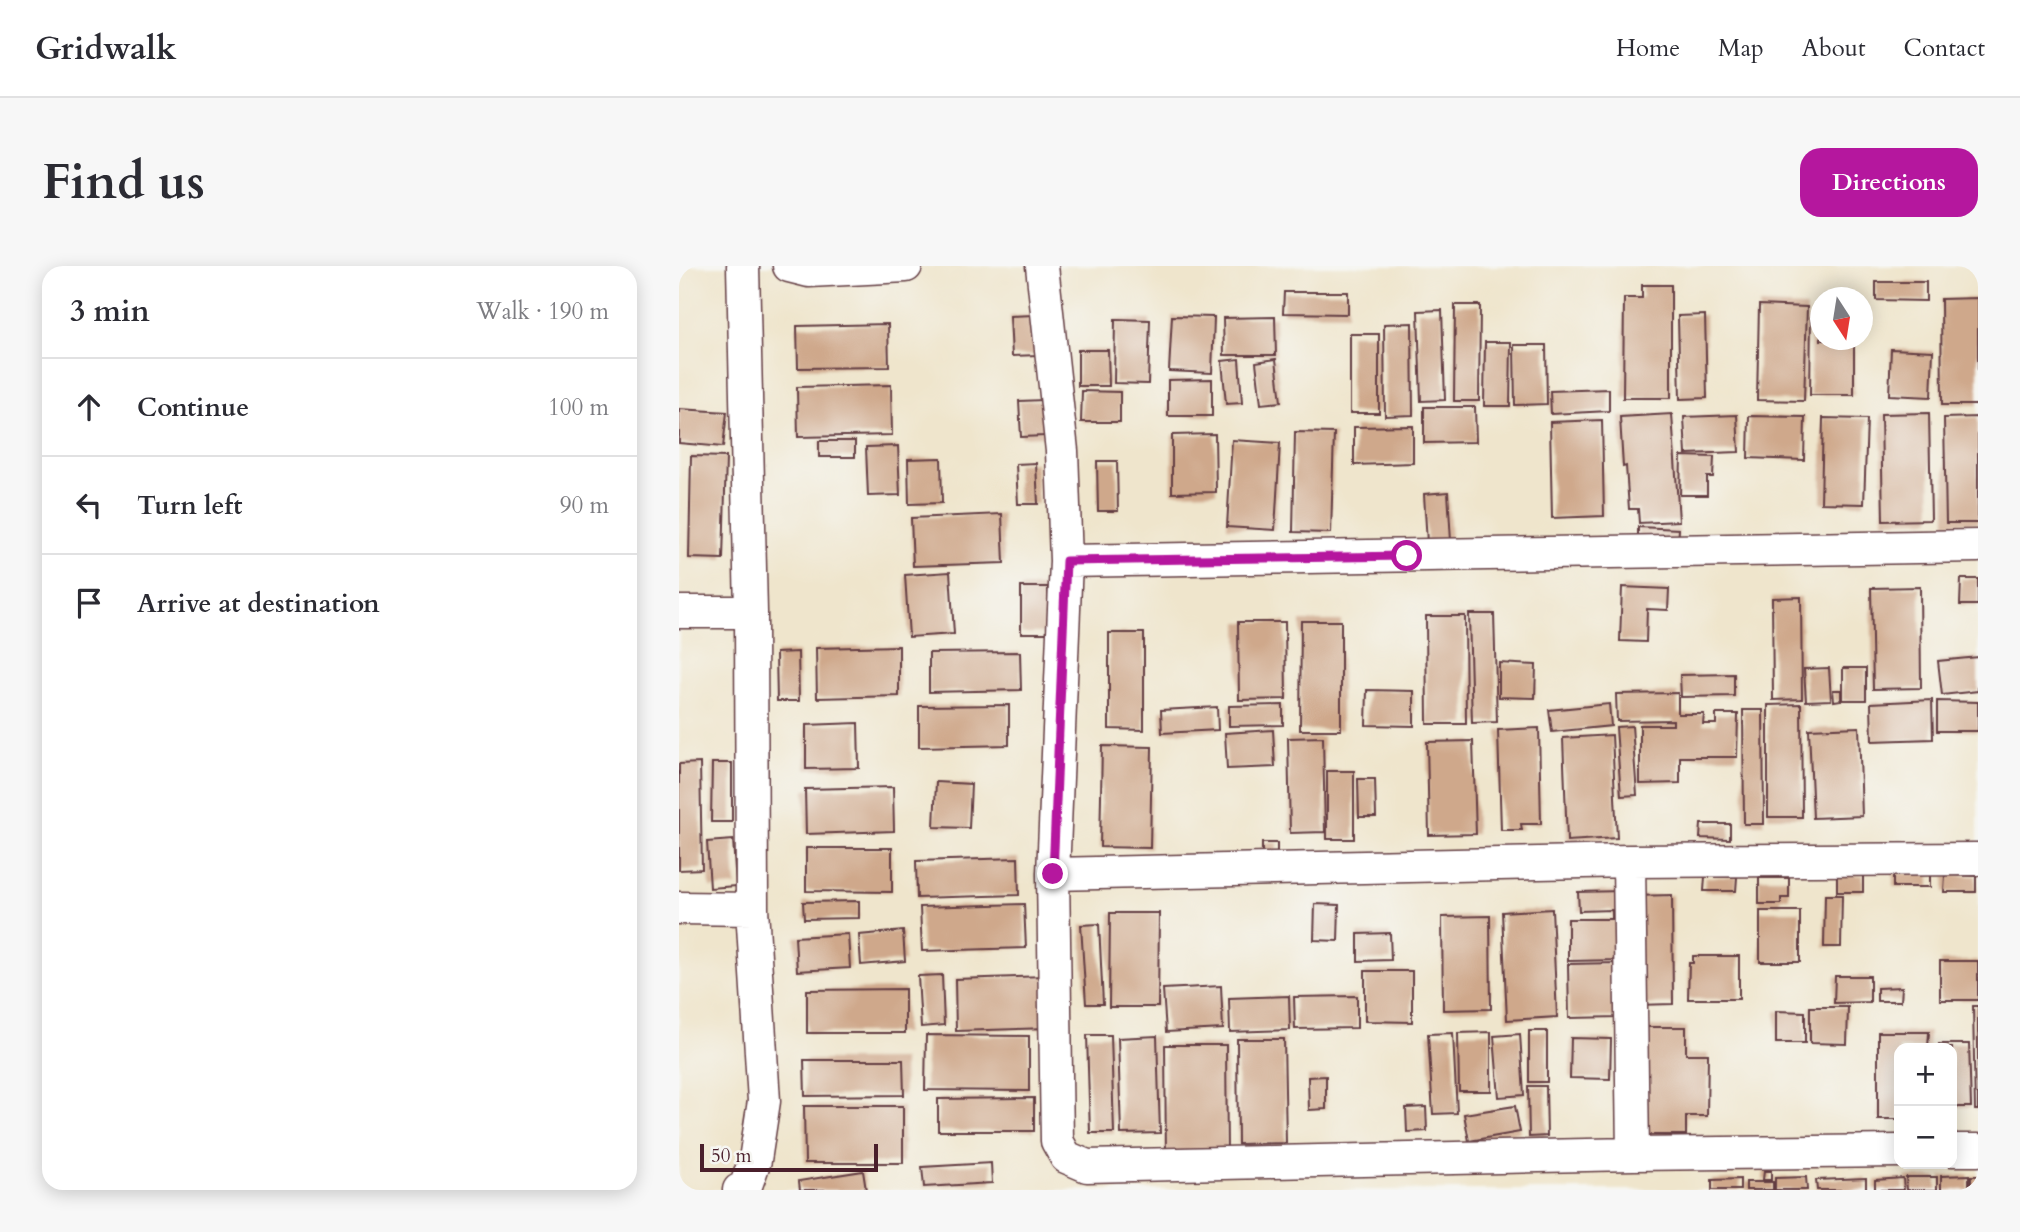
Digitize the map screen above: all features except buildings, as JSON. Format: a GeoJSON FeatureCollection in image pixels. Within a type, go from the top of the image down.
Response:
{"type":"FeatureCollection","features":[{"type":"Feature","properties":{"kind":"street"},"geometry":{"type":"LineString","coordinates":[[739,1190],[745,1188],[755,1160],[764,1101],[752,909],[751,612],[743,266]]}},
{"type":"Feature","properties":{"kind":"street"},"geometry":{"type":"LineString","coordinates":[[789,266],[809,271],[907,266]]}},
{"type":"Feature","properties":{"kind":"street"},"geometry":{"type":"LineString","coordinates":[[1042,266],[1062,451],[1066,561],[1053,874],[1057,1141],[1066,1157],[1087,1166],[1894,1151]]}},
{"type":"Feature","properties":{"kind":"street"},"geometry":{"type":"LineString","coordinates":[[1066,561],[1978,546]]}},
{"type":"Feature","properties":{"kind":"street"},"geometry":{"type":"LineString","coordinates":[[679,612],[751,612]]}},
{"type":"Feature","properties":{"kind":"street"},"geometry":{"type":"LineString","coordinates":[[1053,874],[1629,861],[1978,859]]}},
{"type":"Feature","properties":{"kind":"street"},"geometry":{"type":"LineString","coordinates":[[1629,861],[1633,1154]]}},
{"type":"Feature","properties":{"kind":"street"},"geometry":{"type":"LineString","coordinates":[[679,908],[752,909]]}},
{"type":"Feature","properties":{"kind":"street"},"geometry":{"type":"LineString","coordinates":[[1957,1150],[1978,1150]]}},
{"type":"Feature","properties":{"kind":"route"},"geometry":{"type":"LineString","coordinates":[[1053,874],[1066,561],[1407,556]]}}]}
